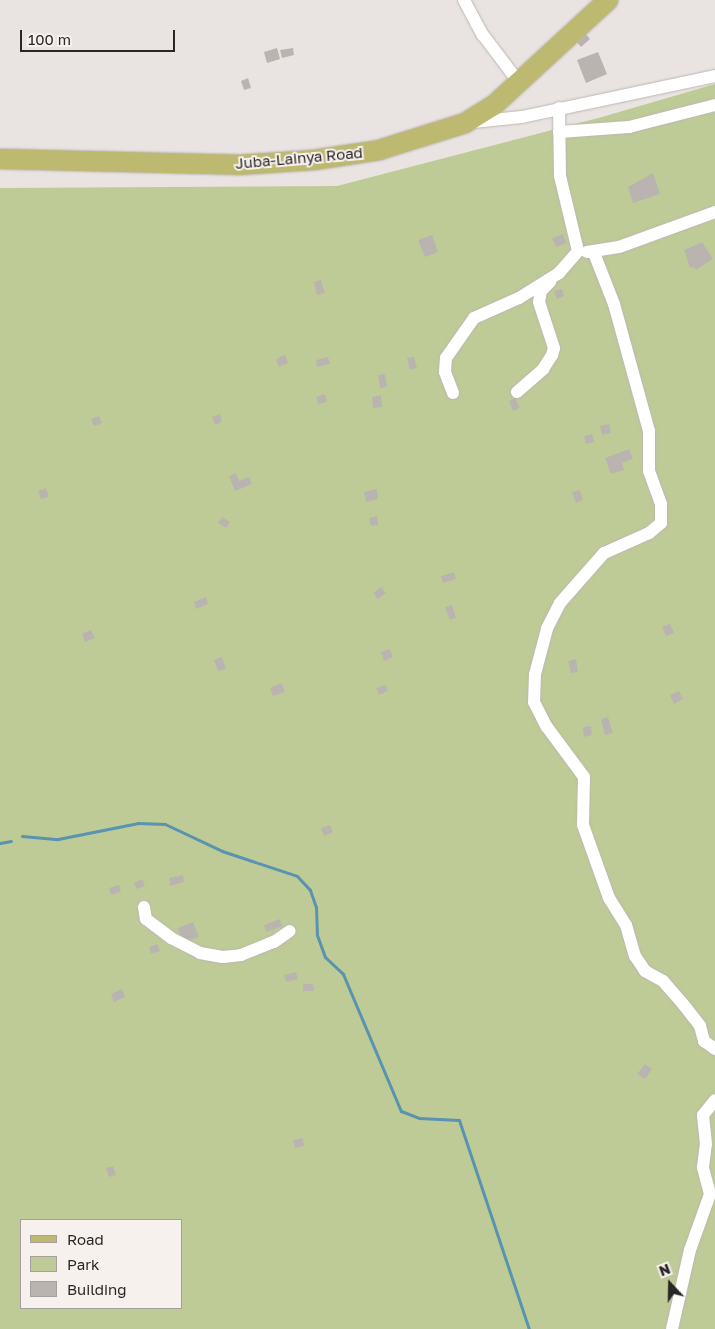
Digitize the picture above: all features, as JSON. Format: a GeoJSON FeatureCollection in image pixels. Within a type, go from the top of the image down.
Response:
{"type":"FeatureCollection","features":[{"type":"Feature","properties":{"kind":"main road","name":"Juba-Lainya Road"},"geometry":{"type":"LineString","coordinates":[[0,159],[238,165],[314,160],[379,150],[465,123],[520,84],[608,0]]}},
{"type":"Feature","properties":{"kind":"street"},"geometry":{"type":"LineString","coordinates":[[464,0],[483,35],[520,84]]}},
{"type":"Feature","properties":{"kind":"street"},"geometry":{"type":"LineString","coordinates":[[465,123],[522,117],[715,76]]}},
{"type":"Feature","properties":{"kind":"street"},"geometry":{"type":"LineString","coordinates":[[559,132],[629,128],[715,105]]}},
{"type":"Feature","properties":{"kind":"street"},"geometry":{"type":"LineString","coordinates":[[559,108],[560,176],[578,251]]}},
{"type":"Feature","properties":{"kind":"street"},"geometry":{"type":"LineString","coordinates":[[578,251],[594,253],[620,247],[715,212]]}},
{"type":"Feature","properties":{"kind":"street"},"geometry":{"type":"LineString","coordinates":[[517,392],[539,373],[552,355],[554,348],[539,302],[541,292],[578,251]]}},
{"type":"Feature","properties":{"kind":"street"},"geometry":{"type":"LineString","coordinates":[[594,253],[614,304],[649,431],[649,471],[660,504],[662,523],[649,534],[604,553],[560,602],[547,629],[535,674],[534,702],[547,727],[584,777],[583,825],[609,898],[626,924],[635,956],[645,971],[663,981],[700,1026],[704,1041],[715,1049]]}},
{"type":"Feature","properties":{"kind":"street"},"geometry":{"type":"LineString","coordinates":[[454,393],[445,372],[446,358],[474,318],[519,298],[559,273]]}},
{"type":"Feature","properties":{"kind":"street"},"geometry":{"type":"LineString","coordinates":[[144,907],[146,919],[171,938],[200,953],[223,957],[274,942],[290,931]]}},
{"type":"Feature","properties":{"kind":"street"},"geometry":{"type":"LineString","coordinates":[[672,1329],[690,1250],[710,1194],[703,1167],[706,1144],[704,1115],[715,1100]]}},
{"type":"Feature","properties":{"kind":"green space"},"geometry":{"type":"Polygon","coordinates":[[[715,84],[715,1329],[0,1329],[0,188],[337,186],[602,117],[715,84]]]}},
{"type":"Feature","properties":{"kind":"building"},"geometry":{"type":"Polygon","coordinates":[[[585,33],[590,39],[581,47],[576,41],[585,33]]]}},
{"type":"Feature","properties":{"kind":"building"},"geometry":{"type":"Polygon","coordinates":[[[277,48],[280,59],[267,63],[264,52],[277,48]]]}},
{"type":"Feature","properties":{"kind":"building"},"geometry":{"type":"Polygon","coordinates":[[[293,48],[294,55],[282,58],[280,50],[293,48]]]}},
{"type":"Feature","properties":{"kind":"building"},"geometry":{"type":"Polygon","coordinates":[[[598,52],[607,74],[586,83],[577,60],[598,52]]]}},
{"type":"Feature","properties":{"kind":"building"},"geometry":{"type":"Polygon","coordinates":[[[248,78],[251,88],[244,90],[241,81],[248,78]]]}},
{"type":"Feature","properties":{"kind":"building"},"geometry":{"type":"Polygon","coordinates":[[[653,173],[660,194],[633,203],[628,187],[653,173]]]}},
{"type":"Feature","properties":{"kind":"building"},"geometry":{"type":"Polygon","coordinates":[[[563,234],[566,243],[556,247],[552,238],[563,234]]]}},
{"type":"Feature","properties":{"kind":"building"},"geometry":{"type":"Polygon","coordinates":[[[432,235],[438,252],[425,257],[418,240],[432,235]]]}},
{"type":"Feature","properties":{"kind":"building"},"geometry":{"type":"Polygon","coordinates":[[[702,242],[713,259],[696,270],[694,267],[690,268],[684,250],[702,242]]]}},
{"type":"Feature","properties":{"kind":"building"},"geometry":{"type":"Polygon","coordinates":[[[321,280],[325,293],[317,295],[314,282],[321,280]]]}},
{"type":"Feature","properties":{"kind":"building"},"geometry":{"type":"Polygon","coordinates":[[[562,289],[564,296],[557,299],[554,291],[562,289]]]}},
{"type":"Feature","properties":{"kind":"building"},"geometry":{"type":"Polygon","coordinates":[[[285,355],[288,363],[279,367],[276,359],[285,355]]]}},
{"type":"Feature","properties":{"kind":"building"},"geometry":{"type":"Polygon","coordinates":[[[328,357],[330,364],[317,367],[316,360],[328,357]]]}},
{"type":"Feature","properties":{"kind":"building"},"geometry":{"type":"Polygon","coordinates":[[[414,357],[417,368],[410,370],[407,358],[414,357]]]}},
{"type":"Feature","properties":{"kind":"building"},"geometry":{"type":"Polygon","coordinates":[[[385,374],[387,387],[380,388],[378,375],[385,374]]]}},
{"type":"Feature","properties":{"kind":"building"},"geometry":{"type":"Polygon","coordinates":[[[325,394],[327,402],[318,404],[316,397],[325,394]]]}},
{"type":"Feature","properties":{"kind":"building"},"geometry":{"type":"Polygon","coordinates":[[[381,395],[382,407],[373,408],[372,397],[381,395]]]}},
{"type":"Feature","properties":{"kind":"building"},"geometry":{"type":"Polygon","coordinates":[[[515,398],[520,408],[513,411],[509,401],[515,398]]]}},
{"type":"Feature","properties":{"kind":"building"},"geometry":{"type":"Polygon","coordinates":[[[220,414],[222,422],[215,425],[212,417],[220,414]]]}},
{"type":"Feature","properties":{"kind":"building"},"geometry":{"type":"Polygon","coordinates":[[[99,416],[102,423],[94,426],[91,419],[99,416]]]}},
{"type":"Feature","properties":{"kind":"building"},"geometry":{"type":"Polygon","coordinates":[[[609,424],[611,433],[602,435],[600,426],[609,424]]]}},
{"type":"Feature","properties":{"kind":"building"},"geometry":{"type":"Polygon","coordinates":[[[592,434],[594,442],[586,444],[584,436],[592,434]]]}},
{"type":"Feature","properties":{"kind":"building"},"geometry":{"type":"Polygon","coordinates":[[[629,449],[633,459],[622,463],[624,470],[611,474],[605,458],[629,449]]]}},
{"type":"Feature","properties":{"kind":"building"},"geometry":{"type":"Polygon","coordinates":[[[236,473],[239,481],[249,477],[252,484],[235,491],[229,476],[236,473]]]}},
{"type":"Feature","properties":{"kind":"building"},"geometry":{"type":"Polygon","coordinates":[[[46,488],[49,497],[41,499],[38,491],[46,488]]]}},
{"type":"Feature","properties":{"kind":"building"},"geometry":{"type":"Polygon","coordinates":[[[377,489],[378,499],[366,502],[364,492],[377,489]]]}},
{"type":"Feature","properties":{"kind":"building"},"geometry":{"type":"Polygon","coordinates":[[[580,490],[583,500],[576,503],[572,492],[580,490]]]}},
{"type":"Feature","properties":{"kind":"building"},"geometry":{"type":"Polygon","coordinates":[[[377,516],[378,525],[371,526],[369,518],[377,516]]]}},
{"type":"Feature","properties":{"kind":"building"},"geometry":{"type":"Polygon","coordinates":[[[222,517],[230,522],[226,528],[218,523],[222,517]]]}},
{"type":"Feature","properties":{"kind":"building"},"geometry":{"type":"Polygon","coordinates":[[[454,572],[456,579],[443,583],[441,576],[454,572]]]}},
{"type":"Feature","properties":{"kind":"building"},"geometry":{"type":"Polygon","coordinates":[[[381,587],[386,593],[378,599],[373,593],[381,587]]]}},
{"type":"Feature","properties":{"kind":"building"},"geometry":{"type":"Polygon","coordinates":[[[206,597],[208,604],[196,609],[194,602],[206,597]]]}},
{"type":"Feature","properties":{"kind":"building"},"geometry":{"type":"Polygon","coordinates":[[[452,605],[456,618],[450,620],[445,607],[452,605]]]}},
{"type":"Feature","properties":{"kind":"building"},"geometry":{"type":"Polygon","coordinates":[[[670,624],[674,633],[666,636],[662,627],[670,624]]]}},
{"type":"Feature","properties":{"kind":"building"},"geometry":{"type":"Polygon","coordinates":[[[91,630],[95,638],[85,642],[82,634],[91,630]]]}},
{"type":"Feature","properties":{"kind":"building"},"geometry":{"type":"Polygon","coordinates":[[[390,649],[393,657],[384,661],[381,652],[390,649]]]}},
{"type":"Feature","properties":{"kind":"building"},"geometry":{"type":"Polygon","coordinates":[[[222,657],[226,669],[218,671],[214,660],[222,657]]]}},
{"type":"Feature","properties":{"kind":"building"},"geometry":{"type":"Polygon","coordinates":[[[576,659],[578,672],[571,673],[568,661],[576,659]]]}},
{"type":"Feature","properties":{"kind":"building"},"geometry":{"type":"Polygon","coordinates":[[[282,683],[285,692],[273,696],[270,688],[282,683]]]}},
{"type":"Feature","properties":{"kind":"building"},"geometry":{"type":"Polygon","coordinates":[[[385,685],[388,691],[379,695],[376,688],[385,685]]]}},
{"type":"Feature","properties":{"kind":"building"},"geometry":{"type":"Polygon","coordinates":[[[679,691],[683,699],[674,704],[670,695],[679,691]]]}},
{"type":"Feature","properties":{"kind":"building"},"geometry":{"type":"Polygon","coordinates":[[[608,717],[613,733],[605,735],[601,719],[608,717]]]}},
{"type":"Feature","properties":{"kind":"building"},"geometry":{"type":"Polygon","coordinates":[[[591,726],[592,735],[584,737],[583,727],[591,726]]]}},
{"type":"Feature","properties":{"kind":"building"},"geometry":{"type":"Polygon","coordinates":[[[330,825],[333,832],[324,836],[321,828],[330,825]]]}},
{"type":"Feature","properties":{"kind":"building"},"geometry":{"type":"Polygon","coordinates":[[[183,875],[184,882],[170,886],[169,878],[183,875]]]}},
{"type":"Feature","properties":{"kind":"building"},"geometry":{"type":"Polygon","coordinates":[[[142,879],[145,886],[137,889],[134,883],[142,879]]]}},
{"type":"Feature","properties":{"kind":"building"},"geometry":{"type":"Polygon","coordinates":[[[119,885],[121,892],[111,895],[109,888],[119,885]]]}},
{"type":"Feature","properties":{"kind":"building"},"geometry":{"type":"Polygon","coordinates":[[[280,919],[282,926],[266,932],[264,925],[280,919]]]}},
{"type":"Feature","properties":{"kind":"building"},"geometry":{"type":"Polygon","coordinates":[[[193,922],[199,937],[183,942],[178,928],[193,922]]]}},
{"type":"Feature","properties":{"kind":"building"},"geometry":{"type":"Polygon","coordinates":[[[157,944],[160,951],[151,954],[149,947],[157,944]]]}},
{"type":"Feature","properties":{"kind":"building"},"geometry":{"type":"Polygon","coordinates":[[[296,972],[298,979],[286,982],[284,975],[296,972]]]}},
{"type":"Feature","properties":{"kind":"building"},"geometry":{"type":"Polygon","coordinates":[[[303,984],[313,984],[314,991],[303,991],[303,984]]]}},
{"type":"Feature","properties":{"kind":"building"},"geometry":{"type":"Polygon","coordinates":[[[122,989],[125,997],[114,1002],[111,994],[122,989]]]}},
{"type":"Feature","properties":{"kind":"building"},"geometry":{"type":"Polygon","coordinates":[[[645,1064],[652,1069],[645,1079],[637,1074],[645,1064]]]}},
{"type":"Feature","properties":{"kind":"building"},"geometry":{"type":"Polygon","coordinates":[[[303,1138],[304,1146],[295,1148],[293,1140],[303,1138]]]}},
{"type":"Feature","properties":{"kind":"building"},"geometry":{"type":"Polygon","coordinates":[[[113,1166],[116,1175],[109,1177],[106,1168],[113,1166]]]}},
{"type":"Feature","properties":{"kind":"waterway"},"geometry":{"type":"LineString","coordinates":[[22,836],[58,839],[138,823],[165,824],[222,851],[297,876],[310,890],[316,907],[317,935],[325,957],[343,974],[401,1111],[419,1118],[459,1120],[529,1329]]}},
{"type":"Feature","properties":{"kind":"waterway"},"geometry":{"type":"LineString","coordinates":[[0,843],[11,841]]}}]}
